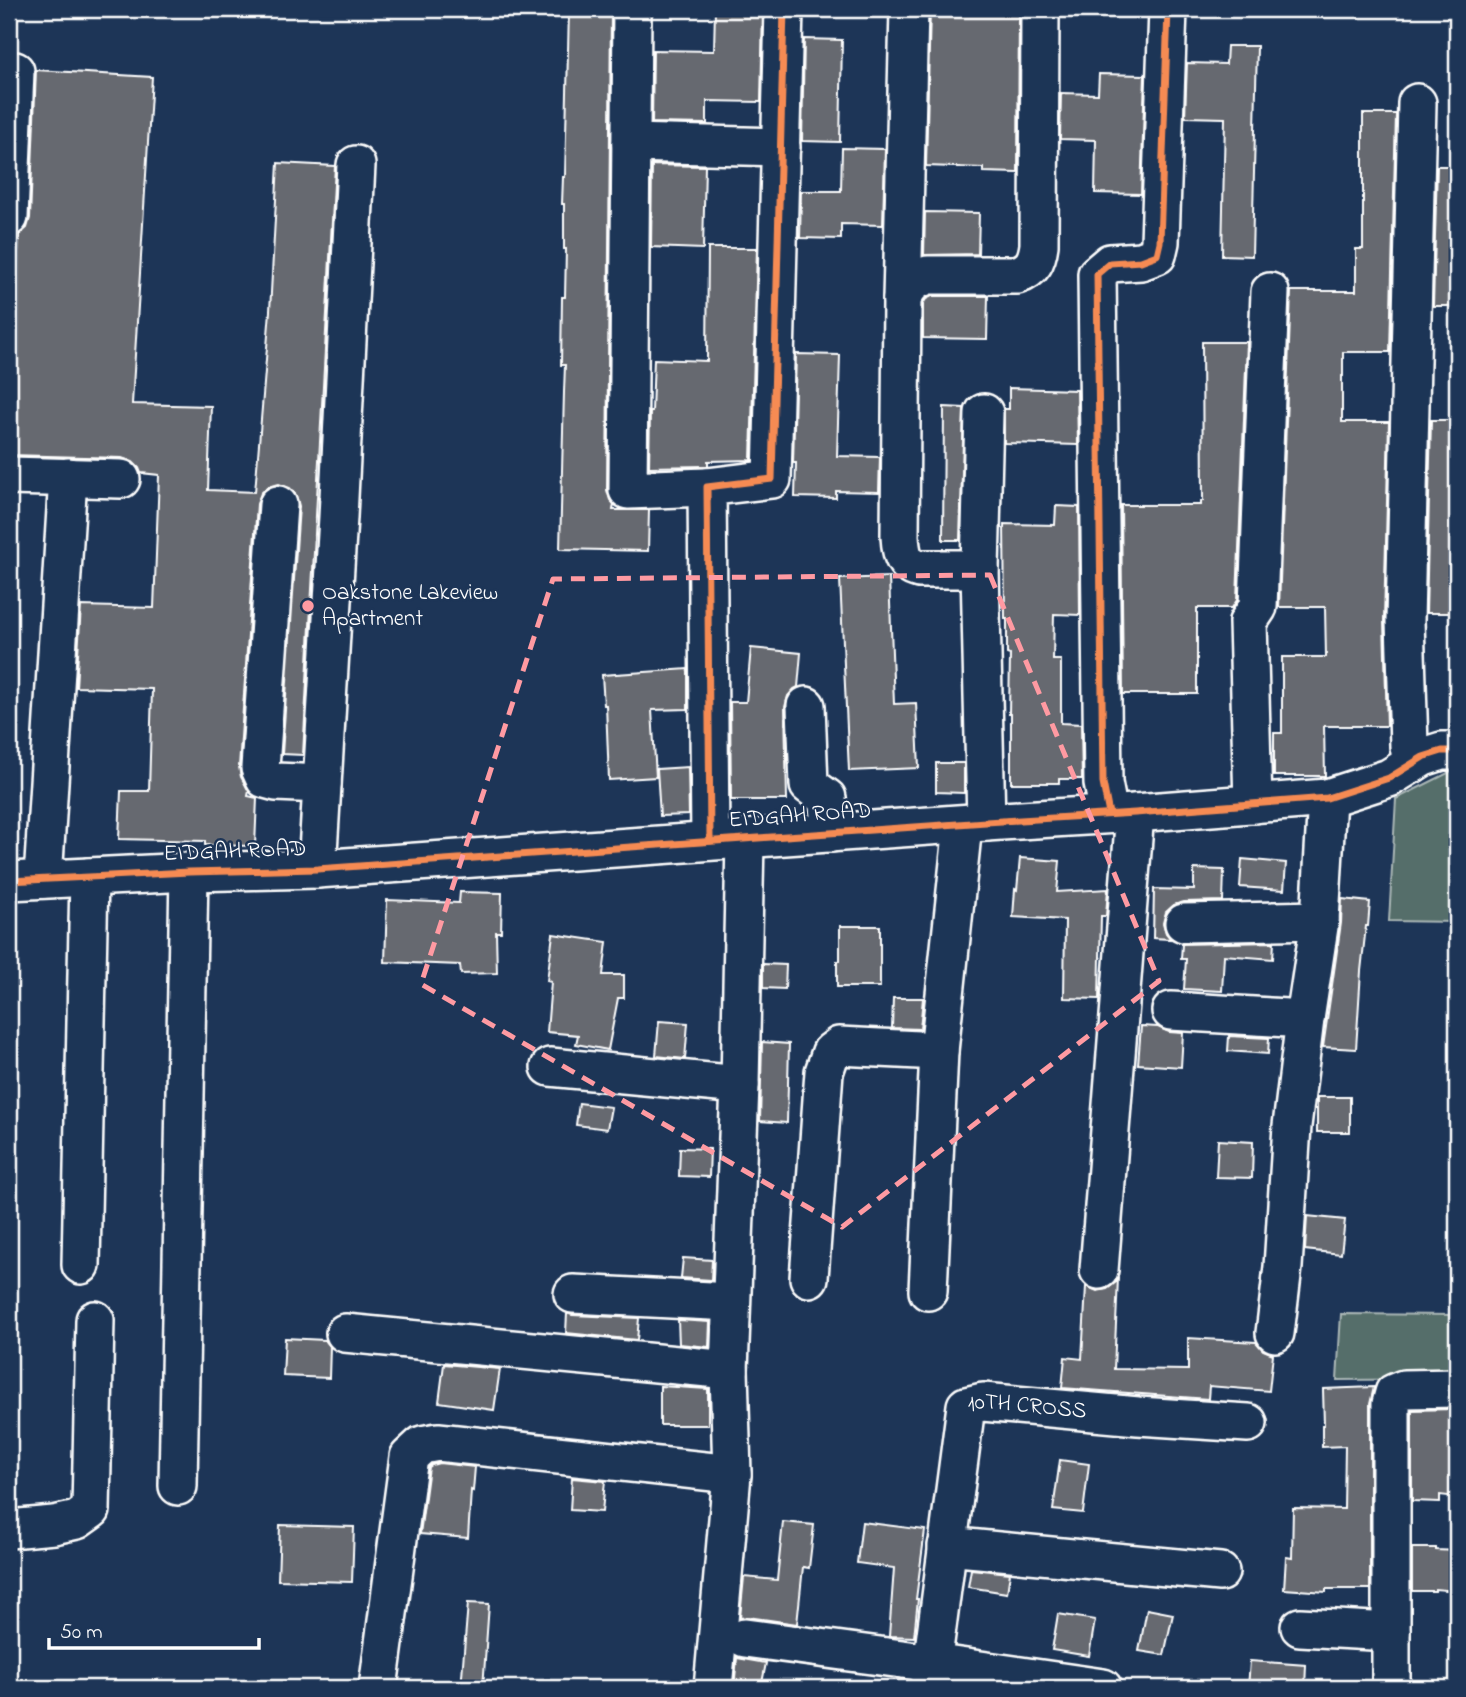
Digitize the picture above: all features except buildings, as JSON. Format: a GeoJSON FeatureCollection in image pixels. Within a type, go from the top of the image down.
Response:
{"type":"FeatureCollection","features":[{"type":"Feature","properties":{"kind":"street"},"geometry":{"type":"LineString","coordinates":[[632,9],[628,490],[707,487],[772,479],[784,9]]}},
{"type":"Feature","properties":{"kind":"street"},"geometry":{"type":"LineString","coordinates":[[909,9],[900,536],[907,564],[919,569],[979,569]]}},
{"type":"Feature","properties":{"kind":"street"},"geometry":{"type":"LineString","coordinates":[[902,300],[911,284],[928,275],[1017,275],[1028,270],[1036,260],[1040,9]]}},
{"type":"Feature","properties":{"kind":"street"},"geometry":{"type":"LineString","coordinates":[[1099,1270],[1122,814],[1103,783],[1097,274],[1110,263],[1141,261],[1157,255],[1160,242],[1168,9]]}},
{"type":"Feature","properties":{"kind":"street"},"geometry":{"type":"LineString","coordinates":[[9,217],[15,71]]}},
{"type":"Feature","properties":{"kind":"street"},"geometry":{"type":"LineString","coordinates":[[1412,764],[1409,746],[1405,621],[1417,103]]}},
{"type":"Feature","properties":{"kind":"street"},"geometry":{"type":"LineString","coordinates":[[631,143],[781,147]]}},
{"type":"Feature","properties":{"kind":"street"},"geometry":{"type":"LineString","coordinates":[[317,869],[356,165]]}},
{"type":"Feature","properties":{"kind":"street"},"geometry":{"type":"LineString","coordinates":[[1253,804],[1248,622],[1258,607],[1270,292]]}},
{"type":"Feature","properties":{"kind":"street"},"geometry":{"type":"LineString","coordinates":[[928,1291],[939,1051],[975,823],[984,413]]}},
{"type":"Feature","properties":{"kind":"street"},"geometry":{"type":"LineString","coordinates":[[9,477],[121,479]]}},
{"type":"Feature","properties":{"kind":"street"},"geometry":{"type":"LineString","coordinates":[[26,880],[68,477]]}},
{"type":"Feature","properties":{"kind":"street"},"geometry":{"type":"LineString","coordinates":[[707,487],[740,1085],[729,1370],[732,1474],[713,1688]]}},
{"type":"Feature","properties":{"kind":"street"},"geometry":{"type":"LineString","coordinates":[[278,505],[260,768],[265,779],[276,782],[322,784]]}},
{"type":"Feature","properties":{"kind":"street"},"geometry":{"type":"LineString","coordinates":[[806,706],[810,785],[827,798],[831,832]]}},
{"type":"Feature","properties":{"kind":"street","name":"EIDGAH ROAD"},"geometry":{"type":"LineString","coordinates":[[26,880],[317,869],[1327,798],[1389,778],[1423,757],[1442,751],[1457,751]]}},
{"type":"Feature","properties":{"kind":"street"},"geometry":{"type":"LineString","coordinates":[[1275,1333],[1283,1267],[1292,1126],[1320,920],[1327,798]]}},
{"type":"Feature","properties":{"kind":"street"},"geometry":{"type":"LineString","coordinates":[[178,1486],[189,872]]}},
{"type":"Feature","properties":{"kind":"street"},"geometry":{"type":"LineString","coordinates":[[81,1265],[89,877]]}},
{"type":"Feature","properties":{"kind":"street"},"geometry":{"type":"LineString","coordinates":[[1184,923],[1320,920]]}},
{"type":"Feature","properties":{"kind":"street"},"geometry":{"type":"LineString","coordinates":[[1171,1011],[1305,1019]]}},
{"type":"Feature","properties":{"kind":"street"},"geometry":{"type":"LineString","coordinates":[[808,1278],[824,1072],[831,1052],[839,1046],[939,1051]]}},
{"type":"Feature","properties":{"kind":"street"},"geometry":{"type":"LineString","coordinates":[[550,1066],[740,1085]]}},
{"type":"Feature","properties":{"kind":"street"},"geometry":{"type":"LineString","coordinates":[[573,1294],[731,1302]]}},
{"type":"Feature","properties":{"kind":"street"},"geometry":{"type":"LineString","coordinates":[[9,1529],[77,1520],[91,1510],[95,1320]]}},
{"type":"Feature","properties":{"kind":"street"},"geometry":{"type":"LineString","coordinates":[[345,1333],[729,1370]]}},
{"type":"Feature","properties":{"kind":"street"},"geometry":{"type":"LineString","coordinates":[[1391,1688],[1391,1404],[1394,1393],[1404,1389],[1457,1388]]}},
{"type":"Feature","properties":{"kind":"street","name":"10TH CROSS"},"geometry":{"type":"LineString","coordinates":[[931,1676],[966,1406],[983,1402],[1248,1423]]}},
{"type":"Feature","properties":{"kind":"street"},"geometry":{"type":"LineString","coordinates":[[377,1688],[409,1457],[422,1445],[438,1442],[732,1474]]}},
{"type":"Feature","properties":{"kind":"street"},"geometry":{"type":"LineString","coordinates":[[947,1546],[1220,1572]]}},
{"type":"Feature","properties":{"kind":"street"},"geometry":{"type":"LineString","coordinates":[[1300,1627],[1391,1632]]}},
{"type":"Feature","properties":{"kind":"street"},"geometry":{"type":"LineString","coordinates":[[745,1638],[931,1676],[1102,1688]]}},
{"type":"Feature","properties":{"kind":"highlighted area"},"geometry":{"type":"Polygon","coordinates":[[[990,575],[1159,981],[842,1227],[421,984],[553,579],[990,575]]]}},
{"type":"Feature","properties":{"kind":"green space"},"geometry":{"type":"Polygon","coordinates":[[[1457,770],[1457,922],[1389,921],[1396,799],[1457,770]]]}},
{"type":"Feature","properties":{"kind":"green space"},"geometry":{"type":"Polygon","coordinates":[[[1341,1314],[1457,1315],[1457,1379],[1337,1380],[1341,1314]]]}},
{"type":"Feature","properties":{"kind":"cycle path"},"geometry":{"type":"LineString","coordinates":[[710,841],[707,487],[772,479],[784,9]]}},
{"type":"Feature","properties":{"kind":"cycle path"},"geometry":{"type":"LineString","coordinates":[[1109,814],[1103,783],[1097,274],[1110,263],[1141,261],[1157,255],[1160,242],[1168,9]]}},
{"type":"Feature","properties":{"kind":"cycle path"},"geometry":{"type":"LineString","coordinates":[[9,881],[317,869],[1327,798],[1389,778],[1423,757],[1442,751],[1457,751]]}},
{"type":"Feature","properties":{"kind":"place","name":"Oakstone Lakeview Apartment"},"geometry":{"type":"Point","coordinates":[308,606]}}]}
